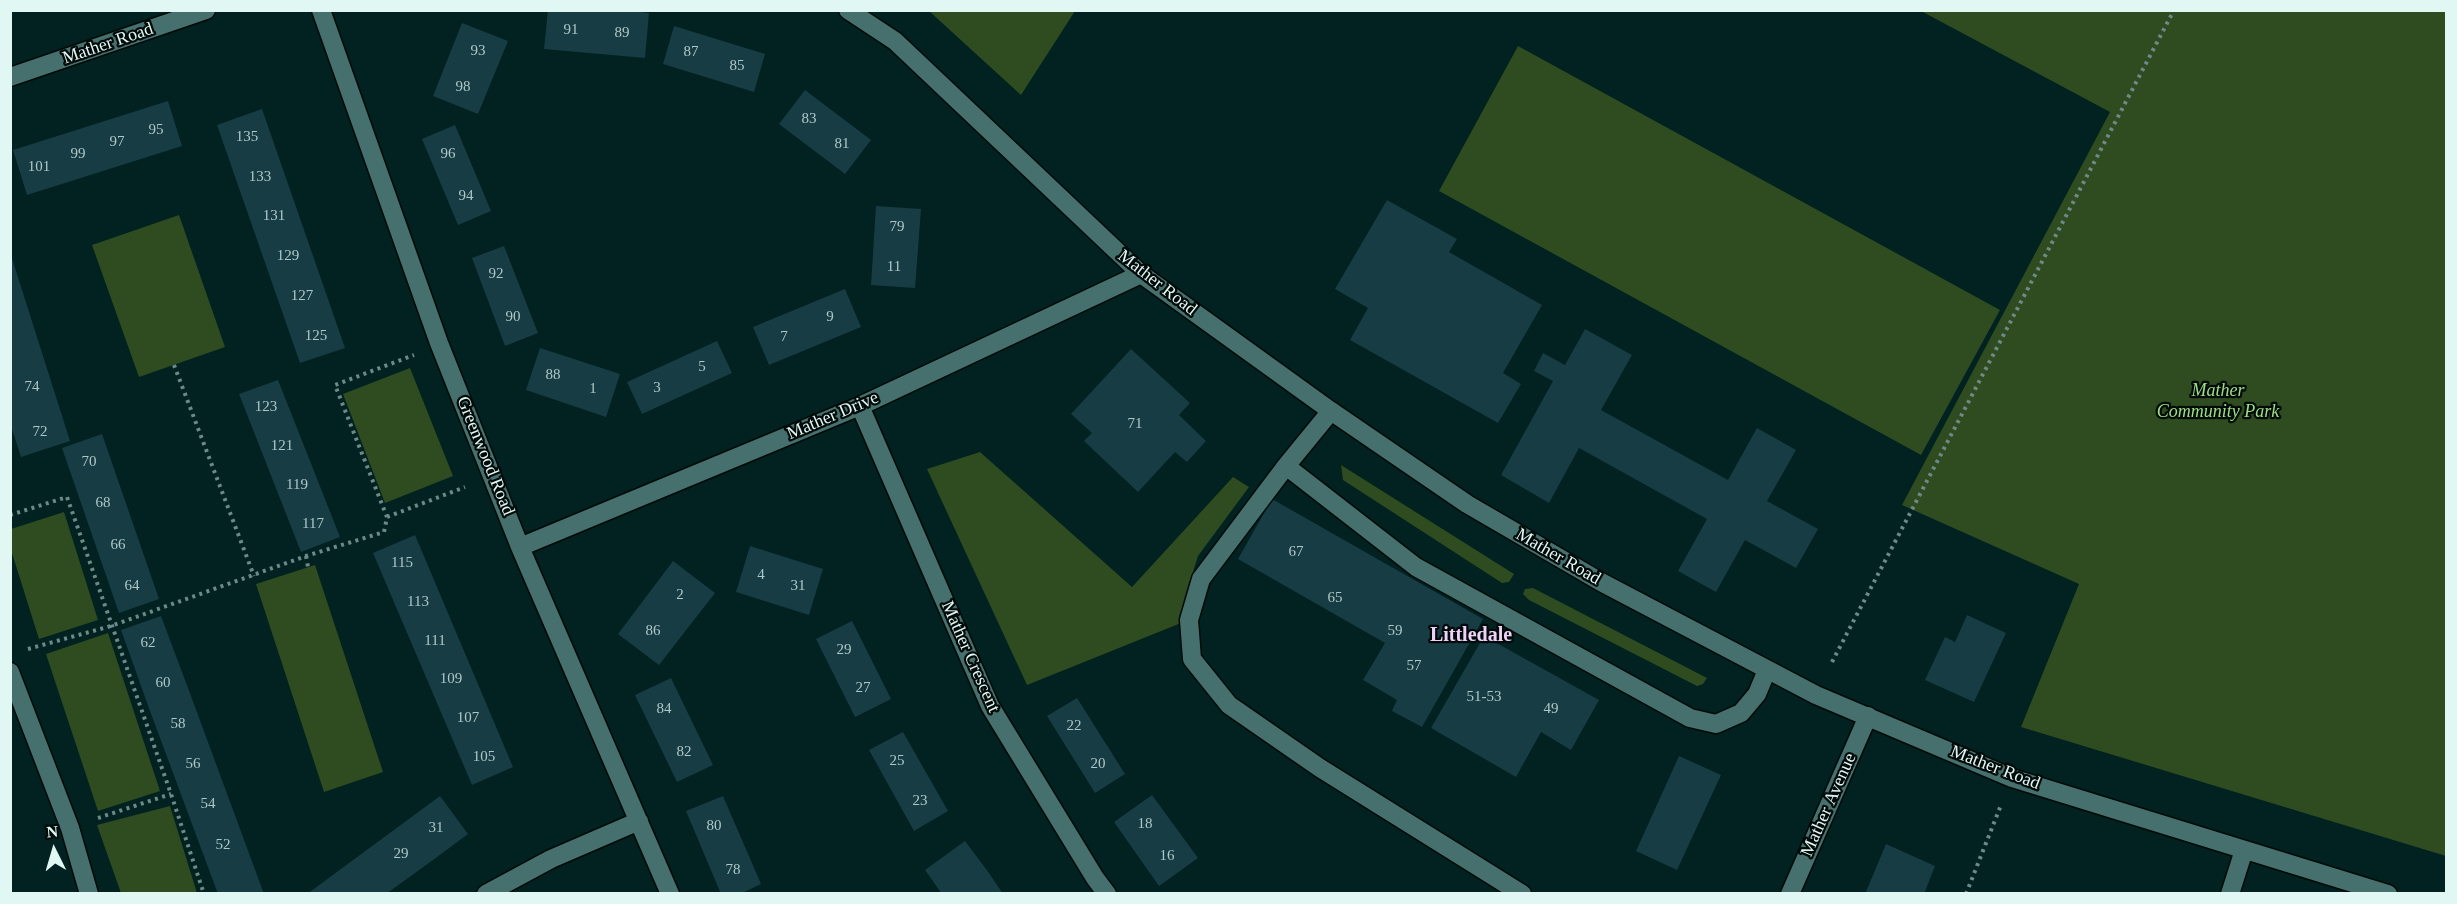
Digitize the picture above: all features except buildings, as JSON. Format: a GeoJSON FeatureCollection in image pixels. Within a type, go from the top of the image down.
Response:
{"type":"FeatureCollection","features":[{"type":"Feature","properties":{"kind":"street","name":"Mather Road"},"geometry":{"type":"LineString","coordinates":[[10,77],[206,10]]}},
{"type":"Feature","properties":{"kind":"street","name":"Greenwood Road"},"geometry":{"type":"LineString","coordinates":[[321,10],[439,343],[495,478],[520,547],[670,894]]}},
{"type":"Feature","properties":{"kind":"street","name":"Mather Road"},"geometry":{"type":"LineString","coordinates":[[848,10],[895,41],[1141,274],[1331,411],[1467,504],[1601,582],[1816,695],[2012,778],[2388,894]]}},
{"type":"Feature","properties":{"kind":"street","name":"Mather Drive"},"geometry":{"type":"LineString","coordinates":[[520,547],[860,406],[1141,274]]}},
{"type":"Feature","properties":{"kind":"street","name":"Mather Crescent"},"geometry":{"type":"LineString","coordinates":[[860,406],[990,706],[1107,894]]}},
{"type":"Feature","properties":{"kind":"street"},"geometry":{"type":"LineString","coordinates":[[1331,411],[1286,466],[1201,579],[1189,620],[1192,659],[1229,705],[1320,768],[1522,894]]}},
{"type":"Feature","properties":{"kind":"street"},"geometry":{"type":"LineString","coordinates":[[1286,466],[1416,567],[1690,718],[1716,724],[1741,713],[1757,694],[1767,670]]}},
{"type":"Feature","properties":{"kind":"street"},"geometry":{"type":"LineString","coordinates":[[10,672],[70,828],[89,894]]}},
{"type":"Feature","properties":{"kind":"street","name":"Mather Avenue"},"geometry":{"type":"LineString","coordinates":[[1790,894],[1868,716]]}},
{"type":"Feature","properties":{"kind":"street"},"geometry":{"type":"LineString","coordinates":[[486,894],[551,859],[639,821]]}},
{"type":"Feature","properties":{"kind":"street"},"geometry":{"type":"LineString","coordinates":[[2230,894],[2244,850]]}},
{"type":"Feature","properties":{"kind":"path"},"geometry":{"type":"LineString","coordinates":[[1832,662],[2174,10]]}},
{"type":"Feature","properties":{"kind":"path"},"geometry":{"type":"LineString","coordinates":[[19,651],[111,626],[306,556],[384,532],[387,517],[335,385],[414,356],[439,343]]}},
{"type":"Feature","properties":{"kind":"path"},"geometry":{"type":"LineString","coordinates":[[174,365],[254,576]]}},
{"type":"Feature","properties":{"kind":"path"},"geometry":{"type":"LineString","coordinates":[[387,517],[464,487],[495,478]]}},
{"type":"Feature","properties":{"kind":"path"},"geometry":{"type":"LineString","coordinates":[[10,515],[67,497],[204,894]]}},
{"type":"Feature","properties":{"kind":"path"},"geometry":{"type":"LineString","coordinates":[[306,556],[308,567]]}},
{"type":"Feature","properties":{"kind":"path"},"geometry":{"type":"LineString","coordinates":[[1966,894],[2012,778]]}},
{"type":"Feature","properties":{"kind":"path"},"geometry":{"type":"LineString","coordinates":[[70,828],[171,794]]}},
{"type":"Feature","properties":{"kind":"green space"},"geometry":{"type":"Polygon","coordinates":[[[929,11],[1075,11],[1021,95],[929,11]]]}},
{"type":"Feature","properties":{"kind":"green space","name":"Mather Community Park"},"geometry":{"type":"Polygon","coordinates":[[[1921,11],[2446,11],[2446,856],[2021,727],[2079,584],[1902,505],[2110,112],[1921,11]]]}},
{"type":"Feature","properties":{"kind":"green space"},"geometry":{"type":"Polygon","coordinates":[[[1518,46],[2000,310],[1921,455],[1439,191],[1518,46]]]}},
{"type":"Feature","properties":{"kind":"green space"},"geometry":{"type":"Polygon","coordinates":[[[179,215],[225,347],[139,377],[92,245],[179,215]]]}},
{"type":"Feature","properties":{"kind":"green space"},"geometry":{"type":"Polygon","coordinates":[[[410,368],[453,476],[385,503],[343,394],[410,368]]]}},
{"type":"Feature","properties":{"kind":"green space"},"geometry":{"type":"Polygon","coordinates":[[[980,452],[1132,587],[1233,477],[1249,487],[1198,556],[1186,594],[1181,623],[1027,685],[927,469],[980,452]]]}},
{"type":"Feature","properties":{"kind":"green space"},"geometry":{"type":"Polygon","coordinates":[[[1341,465],[1514,574],[1509,582],[1502,583],[1343,480],[1341,465]]]}},
{"type":"Feature","properties":{"kind":"green space"},"geometry":{"type":"Polygon","coordinates":[[[64,512],[98,620],[39,639],[11,550],[11,529],[64,512]]]}},
{"type":"Feature","properties":{"kind":"green space"},"geometry":{"type":"Polygon","coordinates":[[[315,565],[383,772],[324,792],[256,584],[315,565]]]}},
{"type":"Feature","properties":{"kind":"green space"},"geometry":{"type":"Polygon","coordinates":[[[1533,588],[1707,678],[1703,684],[1697,686],[1529,600],[1523,594],[1525,589],[1533,588]]]}},
{"type":"Feature","properties":{"kind":"green space"},"geometry":{"type":"Polygon","coordinates":[[[108,633],[160,791],[98,811],[46,654],[108,633]]]}},
{"type":"Feature","properties":{"kind":"green space"},"geometry":{"type":"Polygon","coordinates":[[[170,806],[197,893],[121,893],[97,825],[170,806]]]}},
{"type":"Feature","properties":{"kind":"district","name":"Littledale"},"geometry":{"type":"Point","coordinates":[1471,636]}}]}
